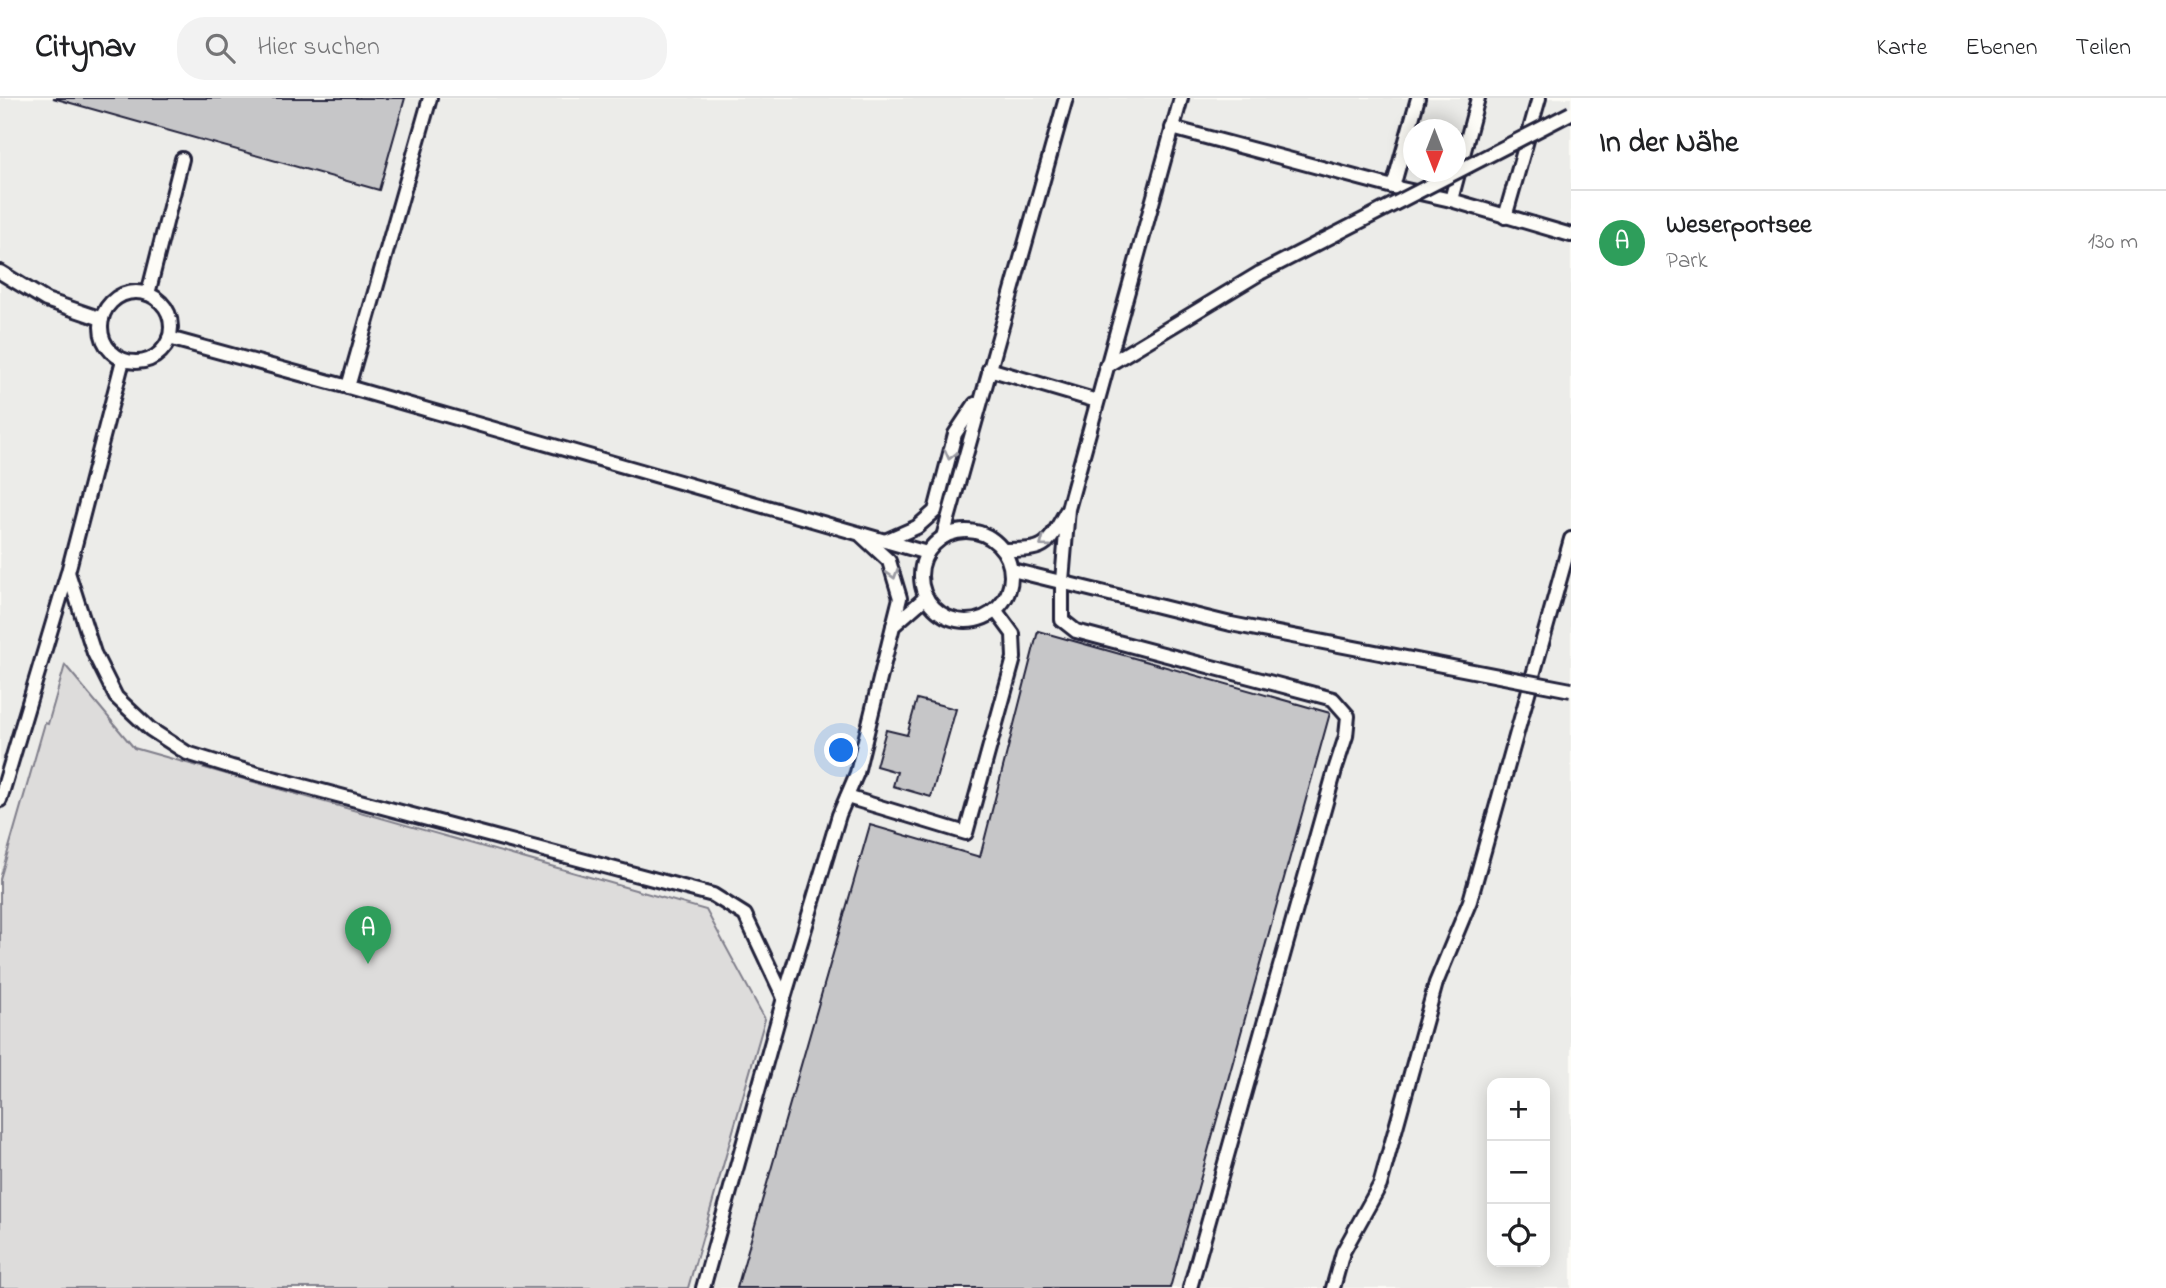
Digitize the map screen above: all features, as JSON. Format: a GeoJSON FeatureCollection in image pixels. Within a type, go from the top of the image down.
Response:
{"type":"FeatureCollection","features":[{"type":"Feature","properties":{"kind":"lane"},"geometry":{"type":"LineString","coordinates":[[348,387],[430,98]]}},
{"type":"Feature","properties":{"kind":"lane"},"geometry":{"type":"LineString","coordinates":[[943,537],[1066,98]]}},
{"type":"Feature","properties":{"kind":"lane"},"geometry":{"type":"LineString","coordinates":[[1181,98],[1068,509],[1062,581],[1062,620],[1076,631],[1333,699],[1349,716],[1346,736],[1190,1288]]}},
{"type":"Feature","properties":{"kind":"lane"},"geometry":{"type":"LineString","coordinates":[[1393,187],[1418,98]]}},
{"type":"Feature","properties":{"kind":"lane"},"geometry":{"type":"LineString","coordinates":[[1451,200],[1478,98]]}},
{"type":"Feature","properties":{"kind":"lane"},"geometry":{"type":"LineString","coordinates":[[1505,217],[1539,98]]}},
{"type":"Feature","properties":{"kind":"lane"},"geometry":{"type":"LineString","coordinates":[[1106,366],[1260,273],[1571,113]]}},
{"type":"Feature","properties":{"kind":"lane"},"geometry":{"type":"LineString","coordinates":[[1172,128],[1571,234]]}},
{"type":"Feature","properties":{"kind":"lane"},"geometry":{"type":"LineString","coordinates":[[148,295],[182,159]]}},
{"type":"Feature","properties":{"kind":"lane"},"geometry":{"type":"LineString","coordinates":[[0,272],[46,300],[102,319]]}},
{"type":"Feature","properties":{"kind":"lane"},"geometry":{"type":"LineString","coordinates":[[125,295],[148,295],[165,307],[171,328],[169,338],[156,356],[134,362],[123,360],[114,355],[103,339],[102,319],[115,300],[125,295]]}},
{"type":"Feature","properties":{"kind":"lane"},"geometry":{"type":"LineString","coordinates":[[169,338],[927,553]]}},
{"type":"Feature","properties":{"kind":"lane"},"geometry":{"type":"LineString","coordinates":[[0,800],[68,572],[123,360]]}},
{"type":"Feature","properties":{"kind":"lane"},"geometry":{"type":"LineString","coordinates":[[989,369],[1097,401]]}},
{"type":"Feature","properties":{"kind":"lane"},"geometry":{"type":"LineString","coordinates":[[885,541],[918,527],[935,511],[955,434],[981,395]]}},
{"type":"Feature","properties":{"kind":"lane"},"geometry":{"type":"LineString","coordinates":[[1004,550],[1034,550],[1051,539],[1068,509]]}},
{"type":"Feature","properties":{"kind":"lane"},"geometry":{"type":"LineString","coordinates":[[969,530],[983,533],[995,540],[1004,550],[1012,570],[1009,592],[996,611],[985,618],[958,621],[934,608],[926,597],[921,583],[921,567],[927,553],[943,537],[969,530]]}},
{"type":"Feature","properties":{"kind":"lane"},"geometry":{"type":"LineString","coordinates":[[704,1288],[784,998],[839,815],[858,773],[900,597],[889,561],[859,534]]}},
{"type":"Feature","properties":{"kind":"lane"},"geometry":{"type":"LineString","coordinates":[[1333,1288],[1343,1252],[1380,1185],[1436,983],[1470,901],[1571,539]]}},
{"type":"Feature","properties":{"kind":"lane"},"geometry":{"type":"LineString","coordinates":[[1012,570],[1231,624],[1571,690]]}},
{"type":"Feature","properties":{"kind":"lane"},"geometry":{"type":"LineString","coordinates":[[68,572],[94,653],[116,697],[150,729],[187,753],[713,895],[745,915],[784,998]]}},
{"type":"Feature","properties":{"kind":"lane"},"geometry":{"type":"LineString","coordinates":[[894,626],[926,597]]}},
{"type":"Feature","properties":{"kind":"lane"},"geometry":{"type":"LineString","coordinates":[[847,797],[966,832],[1014,657],[1013,634],[996,611]]}},
{"type":"Feature","properties":{"kind":"shaded area"},"geometry":{"type":"Polygon","coordinates":[[[0,98],[1571,98],[1571,1288],[688,1288],[764,1019],[45,724],[0,879],[0,98]]]}},
{"type":"Feature","properties":{"kind":"shaded area"},"geometry":{"type":"Polygon","coordinates":[[[65,665],[134,748],[706,910],[765,1019],[688,1288],[0,1288],[0,879],[45,723],[48,724],[65,665]]]}},
{"type":"Feature","properties":{"kind":"building"},"geometry":{"type":"Polygon","coordinates":[[[53,98],[405,98],[379,190],[53,98]]]}},
{"type":"Feature","properties":{"kind":"building"},"geometry":{"type":"Polygon","coordinates":[[[1038,631],[1330,713],[1170,1288],[737,1288],[870,825],[980,857],[1038,631]]]}},
{"type":"Feature","properties":{"kind":"building"},"geometry":{"type":"Polygon","coordinates":[[[917,699],[956,709],[931,797],[893,786],[897,772],[876,766],[886,730],[907,735],[917,699]]]}},
{"type":"Feature","properties":{"kind":"place","name":"Weserportsee"},"geometry":{"type":"Point","coordinates":[368,964]}}]}
